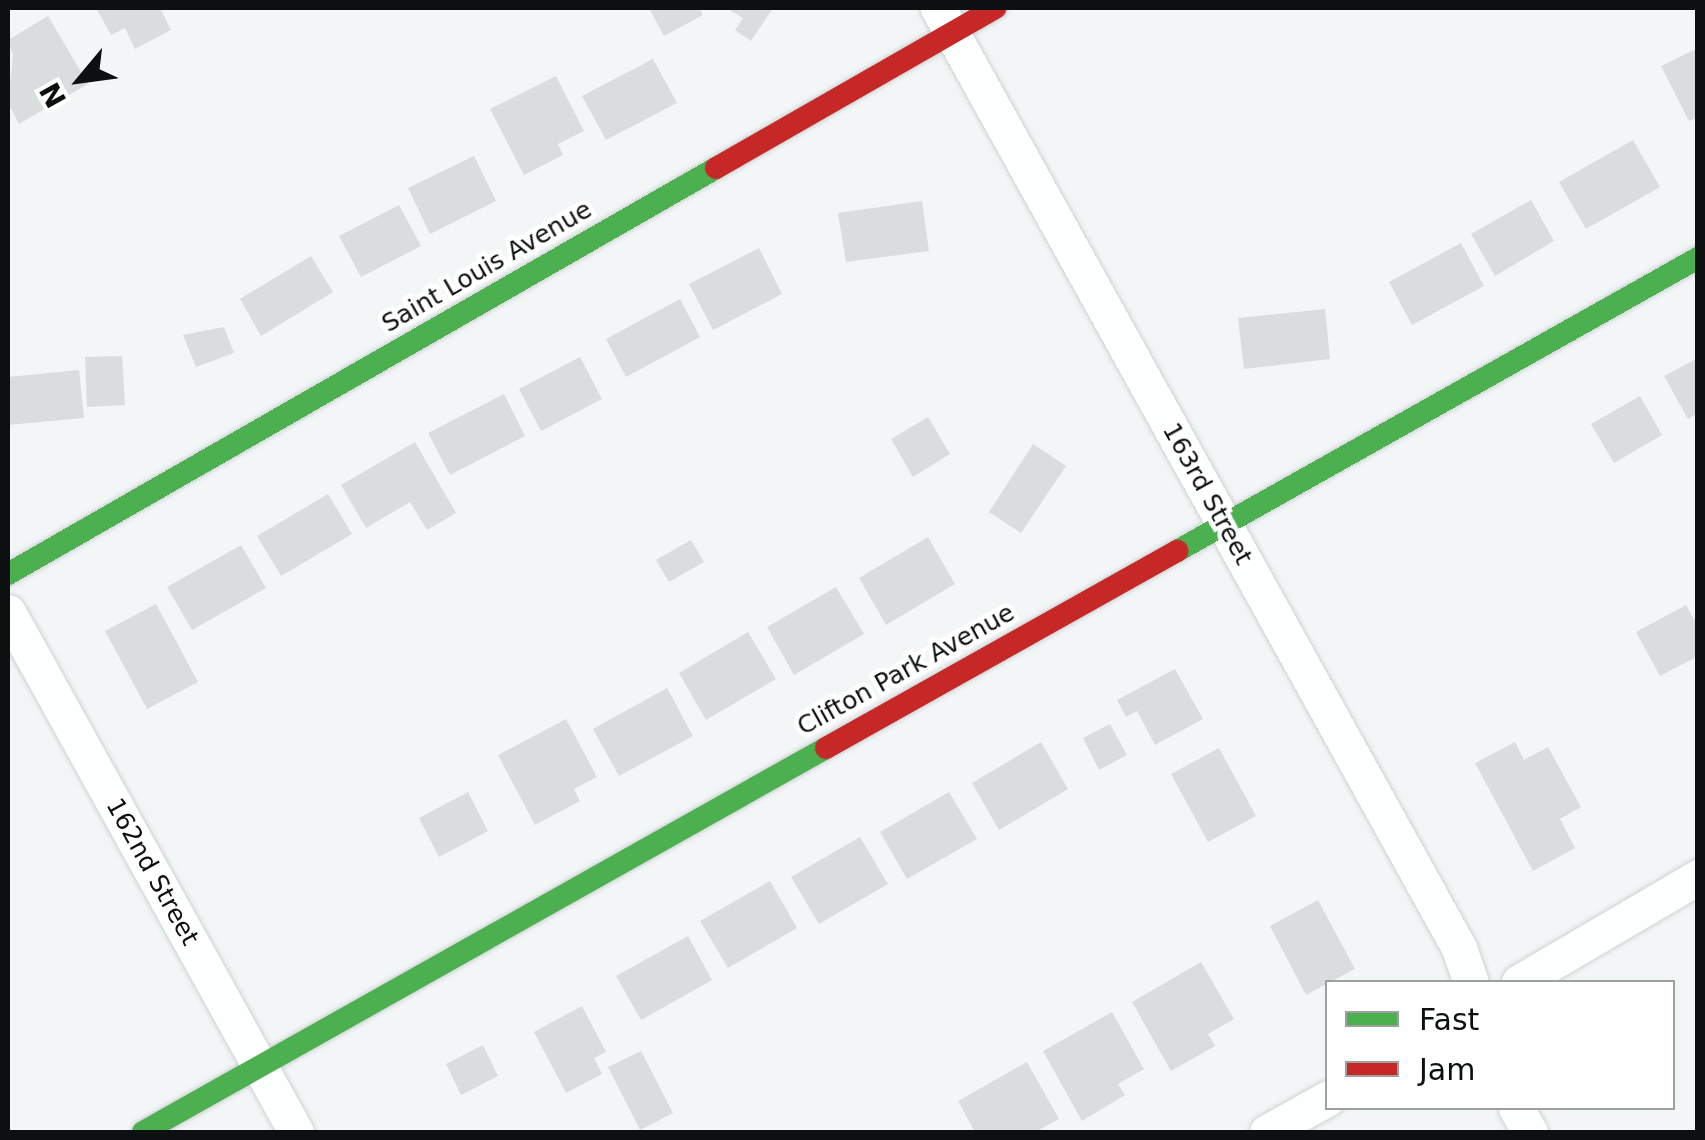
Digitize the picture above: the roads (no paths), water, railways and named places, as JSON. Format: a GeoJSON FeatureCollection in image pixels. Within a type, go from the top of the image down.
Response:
{"type":"FeatureCollection","features":[{"type":"Feature","properties":{"kind":"street","name":"Saint Louis Avenue"},"geometry":{"type":"LineString","coordinates":[[8,574],[945,19],[995,8]]}},
{"type":"Feature","properties":{"kind":"street","name":"163rd Street"},"geometry":{"type":"LineString","coordinates":[[945,19],[1459,948],[1470,980]]}},
{"type":"Feature","properties":{"kind":"street","name":"Clifton Park Avenue"},"geometry":{"type":"LineString","coordinates":[[143,1132],[1698,258]]}},
{"type":"Feature","properties":{"kind":"street","name":"162nd Street"},"geometry":{"type":"LineString","coordinates":[[8,612],[296,1132]]}},
{"type":"Feature","properties":{"kind":"street"},"geometry":{"type":"LineString","coordinates":[[1522,980],[1698,876]]}},
{"type":"Feature","properties":{"kind":"street"},"geometry":{"type":"LineString","coordinates":[[1266,1132],[1325,1100]]}},
{"type":"Feature","properties":{"kind":"street"},"geometry":{"type":"LineString","coordinates":[[1517,1110],[1530,1132]]}}]}
